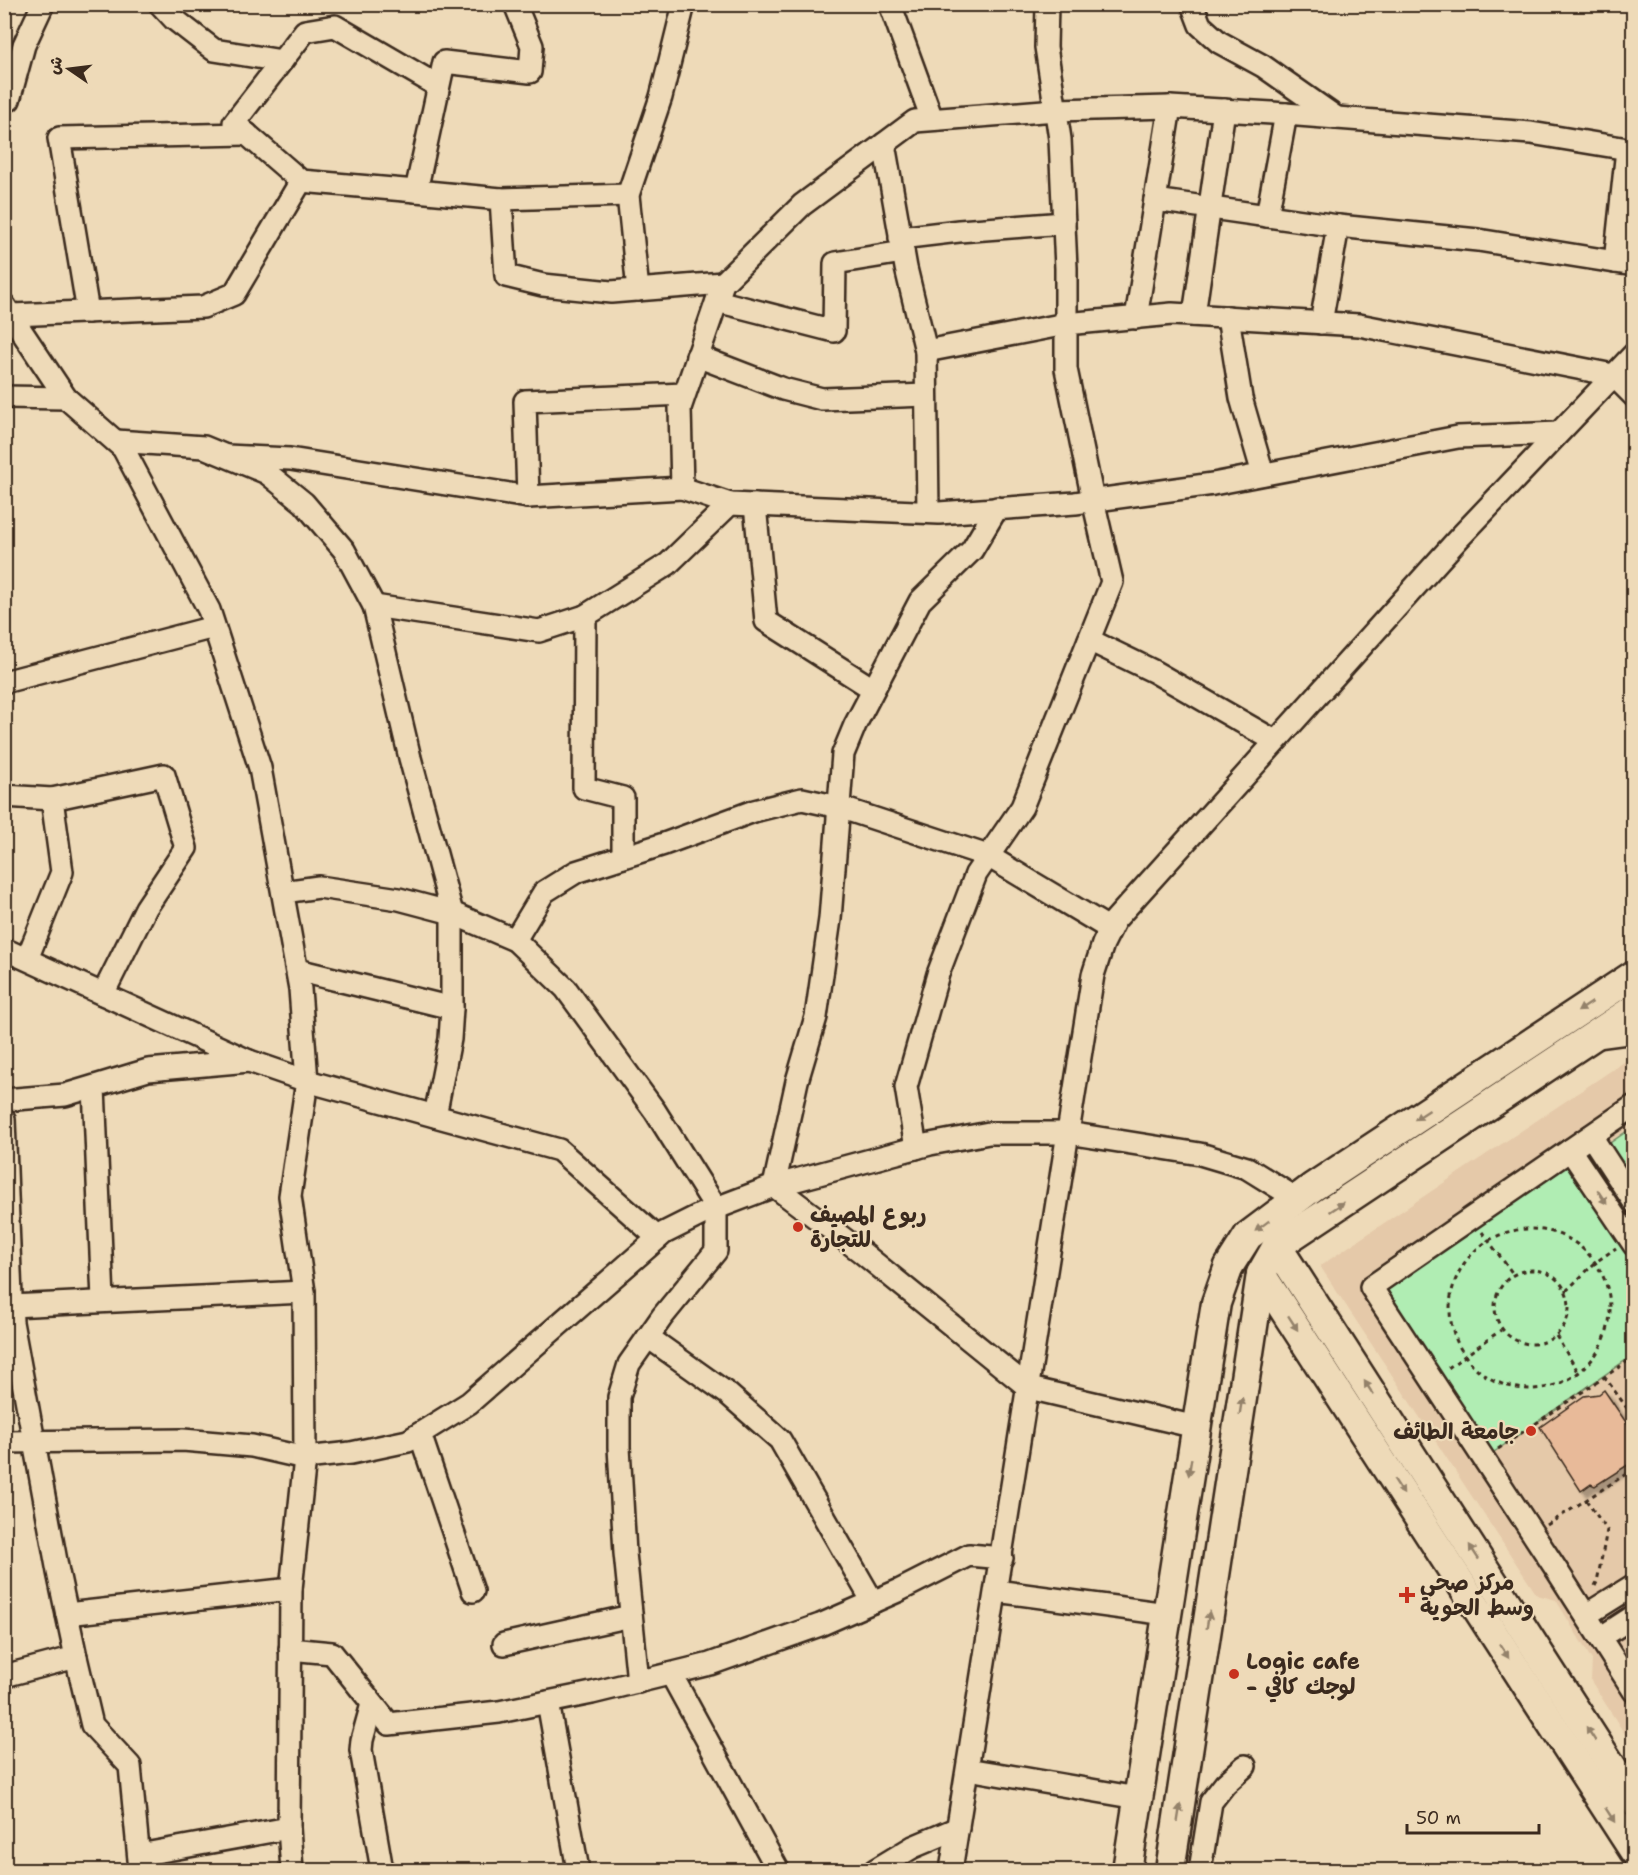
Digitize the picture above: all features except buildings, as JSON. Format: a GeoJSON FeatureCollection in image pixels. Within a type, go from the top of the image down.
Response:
{"type":"FeatureCollection","features":[{"type":"Feature","properties":{"kind":"main road"},"geometry":{"type":"LineString","coordinates":[[1127,1870],[1216,1303],[1229,1266],[1248,1236],[1297,1199],[1634,975]]}},
{"type":"Feature","properties":{"kind":"main road"},"geometry":{"type":"LineString","coordinates":[[1170,1870],[1262,1274],[1277,1246],[1634,1009]]}},
{"type":"Feature","properties":{"kind":"main road"},"geometry":{"type":"LineString","coordinates":[[1277,1246],[1634,1801]]}},
{"type":"Feature","properties":{"kind":"main road"},"geometry":{"type":"LineString","coordinates":[[1262,1274],[1634,1851]]}},
{"type":"Feature","properties":{"kind":"street"},"geometry":{"type":"LineString","coordinates":[[4,100],[9,100],[24,45],[43,4]]}},
{"type":"Feature","properties":{"kind":"street"},"geometry":{"type":"LineString","coordinates":[[160,4],[174,19],[214,50],[282,61]]}},
{"type":"Feature","properties":{"kind":"street"},"geometry":{"type":"LineString","coordinates":[[416,191],[444,62],[530,72],[531,46],[515,4]]}},
{"type":"Feature","properties":{"kind":"street"},"geometry":{"type":"LineString","coordinates":[[638,290],[628,195],[661,97],[684,4]]}},
{"type":"Feature","properties":{"kind":"street"},"geometry":{"type":"LineString","coordinates":[[890,4],[932,119]]}},
{"type":"Feature","properties":{"kind":"street"},"geometry":{"type":"LineString","coordinates":[[916,1148],[906,1086],[938,974],[976,874],[1022,807],[1112,582],[1066,369],[1066,268],[1060,139],[1046,47],[1047,4]]}},
{"type":"Feature","properties":{"kind":"street"},"geometry":{"type":"LineString","coordinates":[[1192,4],[1200,25],[1219,42],[1263,66],[1337,118]]}},
{"type":"Feature","properties":{"kind":"street"},"geometry":{"type":"LineString","coordinates":[[438,86],[335,26],[305,31],[234,123],[301,181],[501,199],[628,195]]}},
{"type":"Feature","properties":{"kind":"street"},"geometry":{"type":"LineString","coordinates":[[1136,318],[1170,107]]}},
{"type":"Feature","properties":{"kind":"street"},"geometry":{"type":"LineString","coordinates":[[682,488],[680,408],[720,292],[802,205],[915,121],[1056,110],[1170,107],[1531,133],[1630,150],[1624,263],[1478,240],[1338,226],[1155,200]]}},
{"type":"Feature","properties":{"kind":"street"},"geometry":{"type":"LineString","coordinates":[[1194,315],[1224,110]]}},
{"type":"Feature","properties":{"kind":"street"},"geometry":{"type":"LineString","coordinates":[[1267,216],[1286,114]]}},
{"type":"Feature","properties":{"kind":"street"},"geometry":{"type":"LineString","coordinates":[[88,312],[59,138],[247,134]]}},
{"type":"Feature","properties":{"kind":"street"},"geometry":{"type":"LineString","coordinates":[[884,144],[902,245],[926,351],[928,512]]}},
{"type":"Feature","properties":{"kind":"street"},"geometry":{"type":"LineString","coordinates":[[8,310],[88,312],[203,307],[234,294],[301,181]]}},
{"type":"Feature","properties":{"kind":"street"},"geometry":{"type":"LineString","coordinates":[[501,199],[506,276],[543,285],[611,292],[638,290],[720,292],[834,331],[835,263],[959,231],[1064,223]]}},
{"type":"Feature","properties":{"kind":"street"},"geometry":{"type":"LineString","coordinates":[[1321,322],[1338,226]]}},
{"type":"Feature","properties":{"kind":"street"},"geometry":{"type":"LineString","coordinates":[[8,310],[66,398],[123,448],[209,610],[260,768],[283,892],[300,989],[307,1081],[290,1196],[304,1292],[305,1458],[291,1589],[289,1828],[292,1870]]}},
{"type":"Feature","properties":{"kind":"street"},"geometry":{"type":"LineString","coordinates":[[926,351],[1066,324],[1172,314],[1321,322],[1359,325],[1613,375],[1634,396]]}},
{"type":"Feature","properties":{"kind":"street"},"geometry":{"type":"LineString","coordinates":[[1228,318],[1241,398],[1263,474]]}},
{"type":"Feature","properties":{"kind":"street"},"geometry":{"type":"LineString","coordinates":[[951,1870],[1068,1133],[1094,975],[1103,944],[1115,920],[1275,741],[1459,538],[1634,354]]}},
{"type":"Feature","properties":{"kind":"street"},"geometry":{"type":"LineString","coordinates":[[698,356],[783,389],[822,399],[926,395]]}},
{"type":"Feature","properties":{"kind":"street"},"geometry":{"type":"LineString","coordinates":[[528,497],[525,401],[684,394]]}},
{"type":"Feature","properties":{"kind":"street"},"geometry":{"type":"LineString","coordinates":[[4,397],[66,398]]}},
{"type":"Feature","properties":{"kind":"street"},"geometry":{"type":"LineString","coordinates":[[227,456],[290,459],[528,497],[682,488],[730,504],[928,512],[1093,500],[1214,484],[1458,437],[1558,433]]}},
{"type":"Feature","properties":{"kind":"street"},"geometry":{"type":"LineString","coordinates":[[116,441],[204,447],[267,473],[304,503],[344,550],[374,606],[410,758],[452,913],[450,1039],[435,1116]]}},
{"type":"Feature","properties":{"kind":"street"},"geometry":{"type":"LineString","coordinates":[[374,606],[539,631],[585,616],[668,564],[730,504]]}},
{"type":"Feature","properties":{"kind":"street"},"geometry":{"type":"LineString","coordinates":[[755,505],[766,621],[873,689]]}},
{"type":"Feature","properties":{"kind":"street"},"geometry":{"type":"LineString","coordinates":[[774,1186],[797,1081],[816,1017],[830,919],[843,754],[873,689],[920,601],[972,550],[997,508]]}},
{"type":"Feature","properties":{"kind":"street"},"geometry":{"type":"LineString","coordinates":[[585,616],[584,788],[623,798],[623,857]]}},
{"type":"Feature","properties":{"kind":"street"},"geometry":{"type":"LineString","coordinates":[[4,682],[214,627]]}},
{"type":"Feature","properties":{"kind":"street"},"geometry":{"type":"LineString","coordinates":[[1089,640],[1153,671],[1275,741]]}},
{"type":"Feature","properties":{"kind":"street"},"geometry":{"type":"LineString","coordinates":[[4,796],[52,799],[164,775],[186,848],[146,908],[103,994]]}},
{"type":"Feature","properties":{"kind":"street"},"geometry":{"type":"LineString","coordinates":[[27,960],[62,872],[52,799]]}},
{"type":"Feature","properties":{"kind":"street"},"geometry":{"type":"LineString","coordinates":[[515,940],[544,892],[576,872],[754,811],[802,799],[839,807],[988,856],[1110,929]]}},
{"type":"Feature","properties":{"kind":"street"},"geometry":{"type":"LineString","coordinates":[[283,892],[319,887],[399,899],[452,913],[515,940],[566,989],[655,1111],[716,1208],[716,1251],[629,1364],[619,1397],[624,1541],[638,1682]]}},
{"type":"Feature","properties":{"kind":"street"},"geometry":{"type":"LineString","coordinates":[[4,949],[249,1061],[307,1081],[559,1150],[658,1238]]}},
{"type":"Feature","properties":{"kind":"street"},"geometry":{"type":"LineString","coordinates":[[297,970],[452,1008]]}},
{"type":"Feature","properties":{"kind":"street"},"geometry":{"type":"LineString","coordinates":[[1590,1038],[1634,1032]]}},
{"type":"Feature","properties":{"kind":"street"},"geometry":{"type":"LineString","coordinates":[[4,1100],[65,1095],[148,1070],[249,1061]]}},
{"type":"Feature","properties":{"kind":"street"},"geometry":{"type":"LineString","coordinates":[[94,1087],[103,1300]]}},
{"type":"Feature","properties":{"kind":"street"},"geometry":{"type":"LineString","coordinates":[[1634,1106],[1371,1287],[1634,1691]]}},
{"type":"Feature","properties":{"kind":"street"},"geometry":{"type":"LineString","coordinates":[[4,1119],[7,1256],[12,1322],[11,1350],[34,1442],[67,1614],[92,1725],[130,1766],[140,1862],[289,1828]]}},
{"type":"Feature","properties":{"kind":"street"},"geometry":{"type":"LineString","coordinates":[[4,1442],[183,1440],[252,1446],[305,1458],[362,1451],[408,1441],[469,1403],[664,1233],[716,1208],[774,1186],[916,1148],[989,1133],[1068,1133],[1200,1154],[1247,1168],[1297,1199]]}},
{"type":"Feature","properties":{"kind":"street"},"geometry":{"type":"LineString","coordinates":[[1591,1136],[1634,1202]]}},
{"type":"Feature","properties":{"kind":"street"},"geometry":{"type":"LineString","coordinates":[[1570,1150],[1634,1245]]}},
{"type":"Feature","properties":{"kind":"street"},"geometry":{"type":"LineString","coordinates":[[774,1186],[860,1251],[1029,1388],[1196,1427]]}},
{"type":"Feature","properties":{"kind":"street"},"geometry":{"type":"LineString","coordinates":[[11,1306],[304,1292]]}},
{"type":"Feature","properties":{"kind":"street"},"geometry":{"type":"LineString","coordinates":[[648,1337],[728,1394],[780,1440],[873,1602]]}},
{"type":"Feature","properties":{"kind":"street"},"geometry":{"type":"LineString","coordinates":[[420,1434],[473,1591]]}},
{"type":"Feature","properties":{"kind":"street"},"geometry":{"type":"LineString","coordinates":[[290,1649],[332,1653],[389,1724],[499,1712],[710,1664],[820,1625],[900,1590],[969,1555],[1002,1558]]}},
{"type":"Feature","properties":{"kind":"street"},"geometry":{"type":"LineString","coordinates":[[1586,1615],[1634,1585]]}},
{"type":"Feature","properties":{"kind":"street"},"geometry":{"type":"LineString","coordinates":[[67,1614],[291,1589]]}},
{"type":"Feature","properties":{"kind":"street"},"geometry":{"type":"LineString","coordinates":[[996,1591],[1167,1614]]}},
{"type":"Feature","properties":{"kind":"street"},"geometry":{"type":"LineString","coordinates":[[504,1644],[631,1616]]}},
{"type":"Feature","properties":{"kind":"street"},"geometry":{"type":"LineString","coordinates":[[1600,1638],[1634,1616]]}},
{"type":"Feature","properties":{"kind":"street"},"geometry":{"type":"LineString","coordinates":[[4,1676],[76,1657]]}},
{"type":"Feature","properties":{"kind":"street"},"geometry":{"type":"LineString","coordinates":[[670,1674],[777,1870]]}},
{"type":"Feature","properties":{"kind":"street"},"geometry":{"type":"LineString","coordinates":[[548,1702],[578,1870]]}},
{"type":"Feature","properties":{"kind":"street"},"geometry":{"type":"LineString","coordinates":[[372,1704],[361,1750],[382,1870]]}},
{"type":"Feature","properties":{"kind":"street"},"geometry":{"type":"LineString","coordinates":[[1200,1870],[1211,1802],[1225,1784],[1245,1766]]}},
{"type":"Feature","properties":{"kind":"street"},"geometry":{"type":"LineString","coordinates":[[968,1769],[1138,1798]]}},
{"type":"Feature","properties":{"kind":"street"},"geometry":{"type":"LineString","coordinates":[[875,1870],[913,1847],[958,1828]]}},
{"type":"Feature","properties":{"kind":"path"},"geometry":{"type":"LineString","coordinates":[[1471,1218],[1513,1274]]}},
{"type":"Feature","properties":{"kind":"path"},"geometry":{"type":"LineString","coordinates":[[1526,1229],[1553,1232],[1577,1243],[1596,1262],[1608,1286],[1611,1312],[1605,1338],[1592,1361],[1572,1378],[1548,1389],[1522,1390],[1497,1383],[1475,1369],[1459,1348],[1450,1322],[1451,1295],[1460,1270],[1477,1249],[1500,1234],[1526,1229]]}},
{"type":"Feature","properties":{"kind":"path"},"geometry":{"type":"LineString","coordinates":[[1566,1291],[1596,1262]]}},
{"type":"Feature","properties":{"kind":"path"},"geometry":{"type":"LineString","coordinates":[[1537,1269],[1559,1280],[1566,1291],[1570,1302],[1569,1315],[1556,1336],[1539,1343],[1521,1343],[1510,1338],[1501,1329],[1494,1305],[1503,1282],[1513,1274],[1537,1269]]}},
{"type":"Feature","properties":{"kind":"path"},"geometry":{"type":"LineString","coordinates":[[1432,1379],[1501,1329]]}},
{"type":"Feature","properties":{"kind":"path"},"geometry":{"type":"LineString","coordinates":[[1556,1336],[1579,1373]]}},
{"type":"Feature","properties":{"kind":"path"},"geometry":{"type":"LineString","coordinates":[[1484,1459],[1634,1357]]}},
{"type":"Feature","properties":{"kind":"path"},"geometry":{"type":"LineString","coordinates":[[1604,1377],[1633,1416]]}},
{"type":"Feature","properties":{"kind":"path"},"geometry":{"type":"LineString","coordinates":[[1533,1534],[1634,1469]]}},
{"type":"Feature","properties":{"kind":"path"},"geometry":{"type":"LineString","coordinates":[[1586,1500],[1607,1530],[1597,1582],[1593,1589]]}},
{"type":"Feature","properties":{"kind":"shaded area","name":"جامعة الطائف"},"geometry":{"type":"Polygon","coordinates":[[[1633,1056],[1633,1747],[1591,1681],[1592,1660],[1556,1600],[1537,1595],[1320,1266],[1633,1056]]]}},
{"type":"Feature","properties":{"kind":"green space"},"geometry":{"type":"Polygon","coordinates":[[[1633,1127],[1633,1178],[1610,1143],[1633,1127]]]}},
{"type":"Feature","properties":{"kind":"green space"},"geometry":{"type":"Polygon","coordinates":[[[1570,1150],[1633,1245],[1633,1355],[1484,1459],[1371,1287],[1570,1150]]]}},
{"type":"Feature","properties":{"kind":"place","name":"ربوع المصيف للتجارة"},"geometry":{"type":"Point","coordinates":[798,1227]}},
{"type":"Feature","properties":{"kind":"place","name":"جامعة الطائف"},"geometry":{"type":"Point","coordinates":[1531,1431]}},
{"type":"Feature","properties":{"kind":"place","name":"مركز صحي وسط الحوية"},"geometry":{"type":"Point","coordinates":[1407,1595]}},
{"type":"Feature","properties":{"kind":"place","name":"Logic cafe - لوجك كافي"},"geometry":{"type":"Point","coordinates":[1234,1674]}}]}
